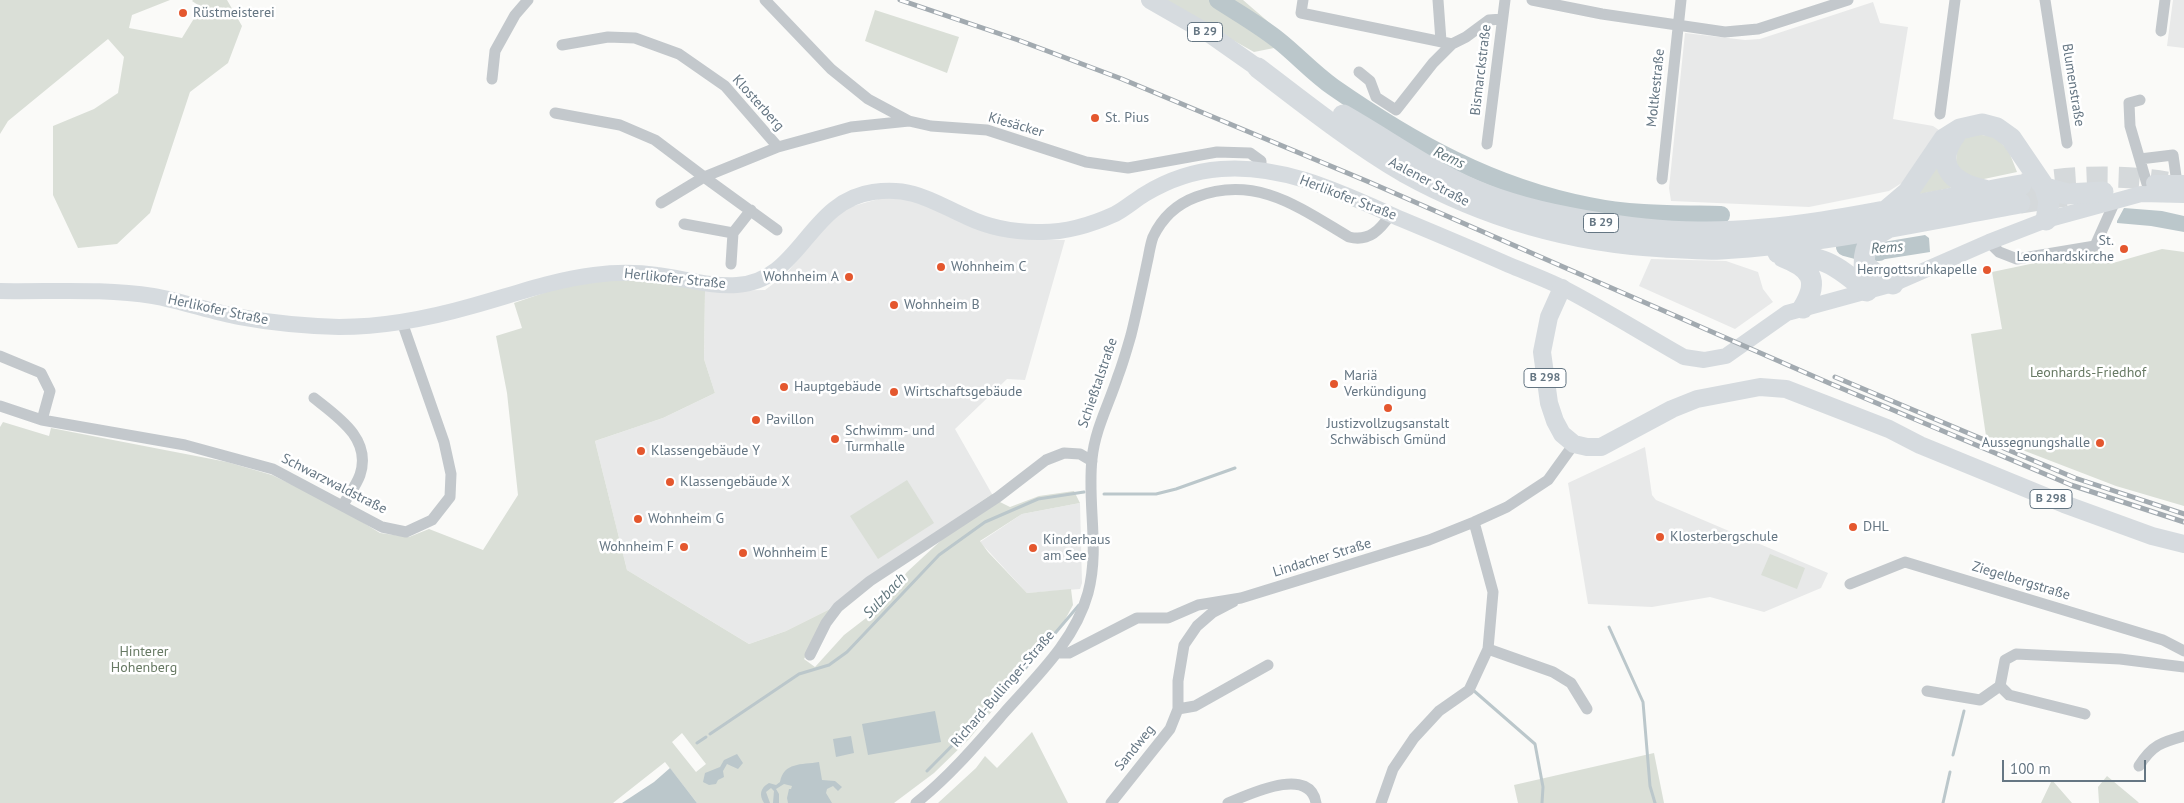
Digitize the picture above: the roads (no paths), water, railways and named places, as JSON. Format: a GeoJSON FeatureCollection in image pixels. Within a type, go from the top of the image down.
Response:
{"type":"FeatureCollection","features":[{"type":"Feature","properties":{"kind":"highway","name":"B 29"},"geometry":{"type":"LineString","coordinates":[[1258,68],[1379,136],[1438,172],[1474,190],[1538,210],[1624,227],[1663,231],[1708,232],[1889,218],[2020,194],[1988,190],[1889,218],[1798,242],[1720,249]]}},
{"type":"Feature","properties":{"kind":"highway","name":"Aalener Straße"},"geometry":{"type":"LineString","coordinates":[[1258,68],[1327,120],[1403,171],[1451,196],[1490,212],[1534,226],[1597,241],[1630,245],[1720,249]]}},
{"type":"Feature","properties":{"kind":"highway"},"geometry":{"type":"LineString","coordinates":[[1868,292],[1865,256],[1878,233],[1944,140],[1960,129],[1975,124],[1997,128],[2011,138],[2046,188],[2049,202],[2044,220]]}},
{"type":"Feature","properties":{"kind":"highway"},"geometry":{"type":"LineString","coordinates":[[1960,129],[1946,154],[1948,168],[1955,179],[1962,184],[1988,190]]}},
{"type":"Feature","properties":{"kind":"highway"},"geometry":{"type":"LineString","coordinates":[[2025,160],[2044,220]]}},
{"type":"Feature","properties":{"kind":"highway"},"geometry":{"type":"LineString","coordinates":[[2046,188],[2067,194],[2110,195]]}},
{"type":"Feature","properties":{"kind":"highway"},"geometry":{"type":"LineString","coordinates":[[1720,249],[1803,255],[1823,260],[1846,274],[1868,292]]}},
{"type":"Feature","properties":{"kind":"highway"},"geometry":{"type":"LineString","coordinates":[[1773,253],[1801,265],[1810,275],[1812,287],[1803,308]]}},
{"type":"Feature","properties":{"kind":"highway"},"geometry":{"type":"LineString","coordinates":[[1865,256],[1880,278],[1893,284]]}},
{"type":"Feature","properties":{"kind":"main road","name":"Aalener Straße"},"geometry":{"type":"LineString","coordinates":[[1150,0],[1211,35],[1258,68]]}},
{"type":"Feature","properties":{"kind":"main road","name":"Herlikofer Straße"},"geometry":{"type":"LineString","coordinates":[[0,291],[148,295],[240,317],[274,322],[340,327],[402,322],[466,308],[544,285],[590,275],[611,273],[652,274],[736,286],[768,279],[788,262],[821,219],[837,205],[855,196],[874,192],[896,191],[920,195],[943,204],[968,218],[1011,230],[1061,231],[1089,224],[1117,213],[1141,196],[1178,178],[1200,171],[1219,169],[1261,170],[1297,177],[1336,191],[1562,288],[1680,354],[1695,360],[1715,359],[1726,356],[1778,318],[1803,308],[1868,292]]}},
{"type":"Feature","properties":{"kind":"main road"},"geometry":{"type":"LineString","coordinates":[[1868,292],[1893,284],[1988,242],[2044,220],[2067,206],[2146,184],[2182,187]]}},
{"type":"Feature","properties":{"kind":"main road"},"geometry":{"type":"LineString","coordinates":[[2110,195],[2141,194],[2182,187]]}},
{"type":"Feature","properties":{"kind":"main road","name":"B 298"},"geometry":{"type":"LineString","coordinates":[[1562,288],[1549,317],[1542,352],[1549,403],[1555,421],[1562,434],[1574,444],[1587,447],[1601,447],[1672,409],[1697,399],[1760,387],[1793,391],[2097,517],[2152,536],[2184,544]]}},
{"type":"Feature","properties":{"kind":"street"},"geometry":{"type":"LineString","coordinates":[[492,79],[495,51],[515,15],[528,0]]}},
{"type":"Feature","properties":{"kind":"street","name":"Kiesäcker"},"geometry":{"type":"LineString","coordinates":[[765,0],[831,69],[868,100],[909,121],[931,126],[987,130],[1086,162],[1128,168],[1217,152],[1250,153],[1261,161],[1261,170]]}},
{"type":"Feature","properties":{"kind":"street"},"geometry":{"type":"LineString","coordinates":[[1303,0],[1301,13],[1446,43],[1466,37],[1483,22],[1495,18],[1502,19]]}},
{"type":"Feature","properties":{"kind":"street"},"geometry":{"type":"LineString","coordinates":[[1359,72],[1370,80],[1376,97],[1396,110],[1433,63],[1446,43],[1438,0]]}},
{"type":"Feature","properties":{"kind":"street","name":"Bismarckstraße"},"geometry":{"type":"LineString","coordinates":[[1487,144],[1505,0]]}},
{"type":"Feature","properties":{"kind":"street"},"geometry":{"type":"LineString","coordinates":[[1532,0],[1602,14],[1725,32],[1758,29],[1848,0]]}},
{"type":"Feature","properties":{"kind":"street","name":"Moltkestraße"},"geometry":{"type":"LineString","coordinates":[[1662,179],[1681,0]]}},
{"type":"Feature","properties":{"kind":"street"},"geometry":{"type":"LineString","coordinates":[[1940,114],[1955,0]]}},
{"type":"Feature","properties":{"kind":"street","name":"Blumenstraße"},"geometry":{"type":"LineString","coordinates":[[2045,0],[2067,143]]}},
{"type":"Feature","properties":{"kind":"street"},"geometry":{"type":"LineString","coordinates":[[2161,31],[2164,0]]}},
{"type":"Feature","properties":{"kind":"street","name":"Klosterberg"},"geometry":{"type":"LineString","coordinates":[[562,45],[608,37],[635,38],[679,54],[725,86],[778,147],[851,127],[909,121]]}},
{"type":"Feature","properties":{"kind":"street"},"geometry":{"type":"LineString","coordinates":[[2140,100],[2129,103],[2130,126],[2146,184]]}},
{"type":"Feature","properties":{"kind":"street"},"geometry":{"type":"LineString","coordinates":[[555,113],[620,125],[655,140],[777,230]]}},
{"type":"Feature","properties":{"kind":"street"},"geometry":{"type":"LineString","coordinates":[[660,203],[704,177],[778,147]]}},
{"type":"Feature","properties":{"kind":"street"},"geometry":{"type":"LineString","coordinates":[[2140,159],[2173,155],[2182,187]]}},
{"type":"Feature","properties":{"kind":"street","name":"Schießtalstraße"},"geometry":{"type":"LineString","coordinates":[[1092,461],[1096,434],[1119,375],[1131,334],[1153,238],[1166,217],[1185,201],[1210,192],[1235,189],[1264,192],[1302,208],[1349,237],[1356,239],[1365,238],[1380,229],[1391,214]]}},
{"type":"Feature","properties":{"kind":"street"},"geometry":{"type":"LineString","coordinates":[[1988,242],[1999,252],[2013,258],[2023,259],[2095,246],[2104,228],[2110,195]]}},
{"type":"Feature","properties":{"kind":"street"},"geometry":{"type":"LineString","coordinates":[[731,264],[733,233],[751,210]]}},
{"type":"Feature","properties":{"kind":"street"},"geometry":{"type":"LineString","coordinates":[[684,224],[733,233]]}},
{"type":"Feature","properties":{"kind":"street","name":"Schwarzwaldstraße"},"geometry":{"type":"LineString","coordinates":[[0,406],[42,420],[185,445],[273,469],[382,527],[406,532],[432,520],[450,497],[451,474],[444,442],[402,322]]}},
{"type":"Feature","properties":{"kind":"street"},"geometry":{"type":"LineString","coordinates":[[0,356],[41,373],[50,391],[42,420]]}},
{"type":"Feature","properties":{"kind":"street"},"geometry":{"type":"LineString","coordinates":[[314,398],[340,418],[353,431],[360,446],[363,460],[360,474],[343,506]]}},
{"type":"Feature","properties":{"kind":"street","name":"Lindacher Straße"},"geometry":{"type":"LineString","coordinates":[[1057,653],[1068,653],[1137,618],[1168,618],[1198,605],[1241,598],[1429,540],[1474,522],[1507,507],[1548,480],[1574,444]]}},
{"type":"Feature","properties":{"kind":"street"},"geometry":{"type":"LineString","coordinates":[[810,655],[826,623],[838,607],[870,581],[998,497],[1046,460],[1064,453],[1080,454],[1092,461]]}},
{"type":"Feature","properties":{"kind":"street","name":"Richard-Bullinger-Straße"},"geometry":{"type":"LineString","coordinates":[[916,803],[930,792],[973,748],[1057,653],[1077,622],[1088,592],[1094,551],[1091,484],[1092,461]]}},
{"type":"Feature","properties":{"kind":"street"},"geometry":{"type":"LineString","coordinates":[[1381,803],[1393,769],[1414,738],[1440,711],[1469,690],[1488,650],[1493,592],[1474,522]]}},
{"type":"Feature","properties":{"kind":"street","name":"Ziegelbergstraße"},"geometry":{"type":"LineString","coordinates":[[1850,584],[1905,562],[2164,640],[2184,651]]}},
{"type":"Feature","properties":{"kind":"street","name":"Sandweg"},"geometry":{"type":"LineString","coordinates":[[1111,803],[1170,729],[1178,709],[1178,682],[1184,645],[1197,626],[1212,614],[1241,598]]}},
{"type":"Feature","properties":{"kind":"street"},"geometry":{"type":"LineString","coordinates":[[1488,650],[1559,676],[1571,683],[1587,709]]}},
{"type":"Feature","properties":{"kind":"street"},"geometry":{"type":"LineString","coordinates":[[1927,691],[1980,700],[2000,686],[2005,660],[2016,654],[2120,659],[2184,667]]}},
{"type":"Feature","properties":{"kind":"street"},"geometry":{"type":"LineString","coordinates":[[1178,709],[1195,706],[1268,665]]}},
{"type":"Feature","properties":{"kind":"street"},"geometry":{"type":"LineString","coordinates":[[2000,686],[2009,695],[2085,714]]}},
{"type":"Feature","properties":{"kind":"street"},"geometry":{"type":"LineString","coordinates":[[2139,766],[2149,750],[2166,741],[2184,736]]}},
{"type":"Feature","properties":{"kind":"street"},"geometry":{"type":"LineString","coordinates":[[1228,803],[1268,788],[1290,783],[1305,785],[1315,795],[1316,803]]}},
{"type":"Feature","properties":{"kind":"water"},"geometry":{"type":"Polygon","coordinates":[[[2124,208],[2162,211],[2184,216],[2184,232],[2151,226],[2117,223],[2124,208]]]}},
{"type":"Feature","properties":{"kind":"water"},"geometry":{"type":"Polygon","coordinates":[[[1925,235],[1929,238],[1930,252],[1873,261],[1877,243],[1925,235]]]}},
{"type":"Feature","properties":{"kind":"water"},"geometry":{"type":"Polygon","coordinates":[[[935,711],[941,742],[868,755],[862,724],[935,711]]]}},
{"type":"Feature","properties":{"kind":"water"},"geometry":{"type":"Polygon","coordinates":[[[851,736],[854,753],[836,757],[833,739],[851,736]]]}},
{"type":"Feature","properties":{"kind":"water"},"geometry":{"type":"Polygon","coordinates":[[[737,754],[743,763],[738,769],[727,764],[723,771],[724,777],[718,780],[716,784],[709,785],[703,782],[705,773],[720,767],[724,760],[737,754]]]}},
{"type":"Feature","properties":{"kind":"water"},"geometry":{"type":"Polygon","coordinates":[[[819,762],[822,780],[835,781],[842,787],[838,791],[833,786],[827,789],[826,793],[832,803],[788,803],[789,789],[792,786],[784,784],[776,789],[779,794],[779,803],[773,803],[774,791],[771,788],[766,792],[770,803],[764,803],[761,792],[766,785],[769,783],[776,785],[789,768],[800,764],[819,762]]]}},
{"type":"Feature","properties":{"kind":"water"},"geometry":{"type":"Polygon","coordinates":[[[670,768],[697,803],[622,803],[654,782],[670,768]]]}},
{"type":"Feature","properties":{"kind":"waterway","name":"Rems"},"geometry":{"type":"LineString","coordinates":[[1218,0],[1271,35],[1326,82],[1363,107],[1423,144],[1486,174],[1553,198],[1605,209],[1721,215]]}},
{"type":"Feature","properties":{"kind":"waterway","name":"Rems"},"geometry":{"type":"LineString","coordinates":[[1845,247],[1860,251],[1879,252]]}},
{"type":"Feature","properties":{"kind":"waterway","name":"Sulzbach"},"geometry":{"type":"LineString","coordinates":[[1104,494],[1156,494],[1176,489],[1235,468]]}},
{"type":"Feature","properties":{"kind":"waterway","name":"Sulzbach"},"geometry":{"type":"LineString","coordinates":[[710,734],[799,674],[829,665],[847,652],[939,555],[985,522],[1038,499],[1084,492]]}},
{"type":"Feature","properties":{"kind":"waterway"},"geometry":{"type":"LineString","coordinates":[[927,771],[1007,690],[1079,605]]}},
{"type":"Feature","properties":{"kind":"waterway"},"geometry":{"type":"LineString","coordinates":[[1609,627],[1643,702],[1650,786],[1655,803]]}},
{"type":"Feature","properties":{"kind":"waterway"},"geometry":{"type":"LineString","coordinates":[[1473,690],[1535,744],[1543,787],[1542,803]]}},
{"type":"Feature","properties":{"kind":"waterway"},"geometry":{"type":"LineString","coordinates":[[1953,755],[1964,711]]}},
{"type":"Feature","properties":{"kind":"waterway","name":"Sulzbach"},"geometry":{"type":"LineString","coordinates":[[697,743],[706,737]]}},
{"type":"Feature","properties":{"kind":"waterway"},"geometry":{"type":"LineString","coordinates":[[1943,803],[1950,772]]}},
{"type":"Feature","properties":{"kind":"tunnel"},"geometry":{"type":"LineString","coordinates":[[2023,184],[2095,177],[2149,179],[2167,182]]}},
{"type":"Feature","properties":{"kind":"tunnel"},"geometry":{"type":"LineString","coordinates":[[2020,203],[2066,196]]}},
{"type":"Feature","properties":{"kind":"railway"},"geometry":{"type":"LineString","coordinates":[[900,0],[1018,40],[1122,79],[1369,182],[1829,383],[2071,485],[2184,522]]}},
{"type":"Feature","properties":{"kind":"railway"},"geometry":{"type":"LineString","coordinates":[[1835,377],[2075,478],[2184,514]]}},
{"type":"Feature","properties":{"kind":"place","name":"Rüstmeisterei"},"geometry":{"type":"Point","coordinates":[183,13]}},
{"type":"Feature","properties":{"kind":"place","name":"St. Pius"},"geometry":{"type":"Point","coordinates":[1095,118]}},
{"type":"Feature","properties":{"kind":"place","name":"St. Leonhardskirche"},"geometry":{"type":"Point","coordinates":[2124,249]}},
{"type":"Feature","properties":{"kind":"place","name":"Wohnheim C"},"geometry":{"type":"Point","coordinates":[941,267]}},
{"type":"Feature","properties":{"kind":"place","name":"Herrgottsruhkapelle"},"geometry":{"type":"Point","coordinates":[1987,270]}},
{"type":"Feature","properties":{"kind":"place","name":"Wohnheim A"},"geometry":{"type":"Point","coordinates":[849,277]}},
{"type":"Feature","properties":{"kind":"place","name":"Wohnheim B"},"geometry":{"type":"Point","coordinates":[894,305]}},
{"type":"Feature","properties":{"kind":"place","name":"Mariä Verkündigung"},"geometry":{"type":"Point","coordinates":[1334,384]}},
{"type":"Feature","properties":{"kind":"place","name":"Hauptgebäude"},"geometry":{"type":"Point","coordinates":[784,387]}},
{"type":"Feature","properties":{"kind":"place","name":"Wirtschaftsgebäude"},"geometry":{"type":"Point","coordinates":[894,392]}},
{"type":"Feature","properties":{"kind":"place","name":"Justizvollzugsanstalt Schwäbisch Gmünd"},"geometry":{"type":"Point","coordinates":[1388,408]}},
{"type":"Feature","properties":{"kind":"place","name":"Pavillon"},"geometry":{"type":"Point","coordinates":[756,420]}},
{"type":"Feature","properties":{"kind":"place","name":"Schwimm- und Turmhalle"},"geometry":{"type":"Point","coordinates":[835,439]}},
{"type":"Feature","properties":{"kind":"place","name":"Aussegnungshalle"},"geometry":{"type":"Point","coordinates":[2100,443]}},
{"type":"Feature","properties":{"kind":"place","name":"Klassengebäude Y"},"geometry":{"type":"Point","coordinates":[641,451]}},
{"type":"Feature","properties":{"kind":"place","name":"Klassengebäude X"},"geometry":{"type":"Point","coordinates":[670,482]}},
{"type":"Feature","properties":{"kind":"place","name":"Wohnheim G"},"geometry":{"type":"Point","coordinates":[638,519]}},
{"type":"Feature","properties":{"kind":"place","name":"DHL"},"geometry":{"type":"Point","coordinates":[1853,527]}},
{"type":"Feature","properties":{"kind":"place","name":"Klosterbergschule"},"geometry":{"type":"Point","coordinates":[1660,537]}},
{"type":"Feature","properties":{"kind":"place","name":"Wohnheim F"},"geometry":{"type":"Point","coordinates":[684,547]}},
{"type":"Feature","properties":{"kind":"place","name":"Kinderhaus am See"},"geometry":{"type":"Point","coordinates":[1033,548]}},
{"type":"Feature","properties":{"kind":"place","name":"Wohnheim E"},"geometry":{"type":"Point","coordinates":[743,553]}},
{"type":"Feature","properties":{"kind":"park label","name":"Leonhards-Friedhof"},"geometry":{"type":"Point","coordinates":[2088,373]}},
{"type":"Feature","properties":{"kind":"park label","name":"Hinterer Hohenberg"},"geometry":{"type":"Point","coordinates":[144,660]}}]}
